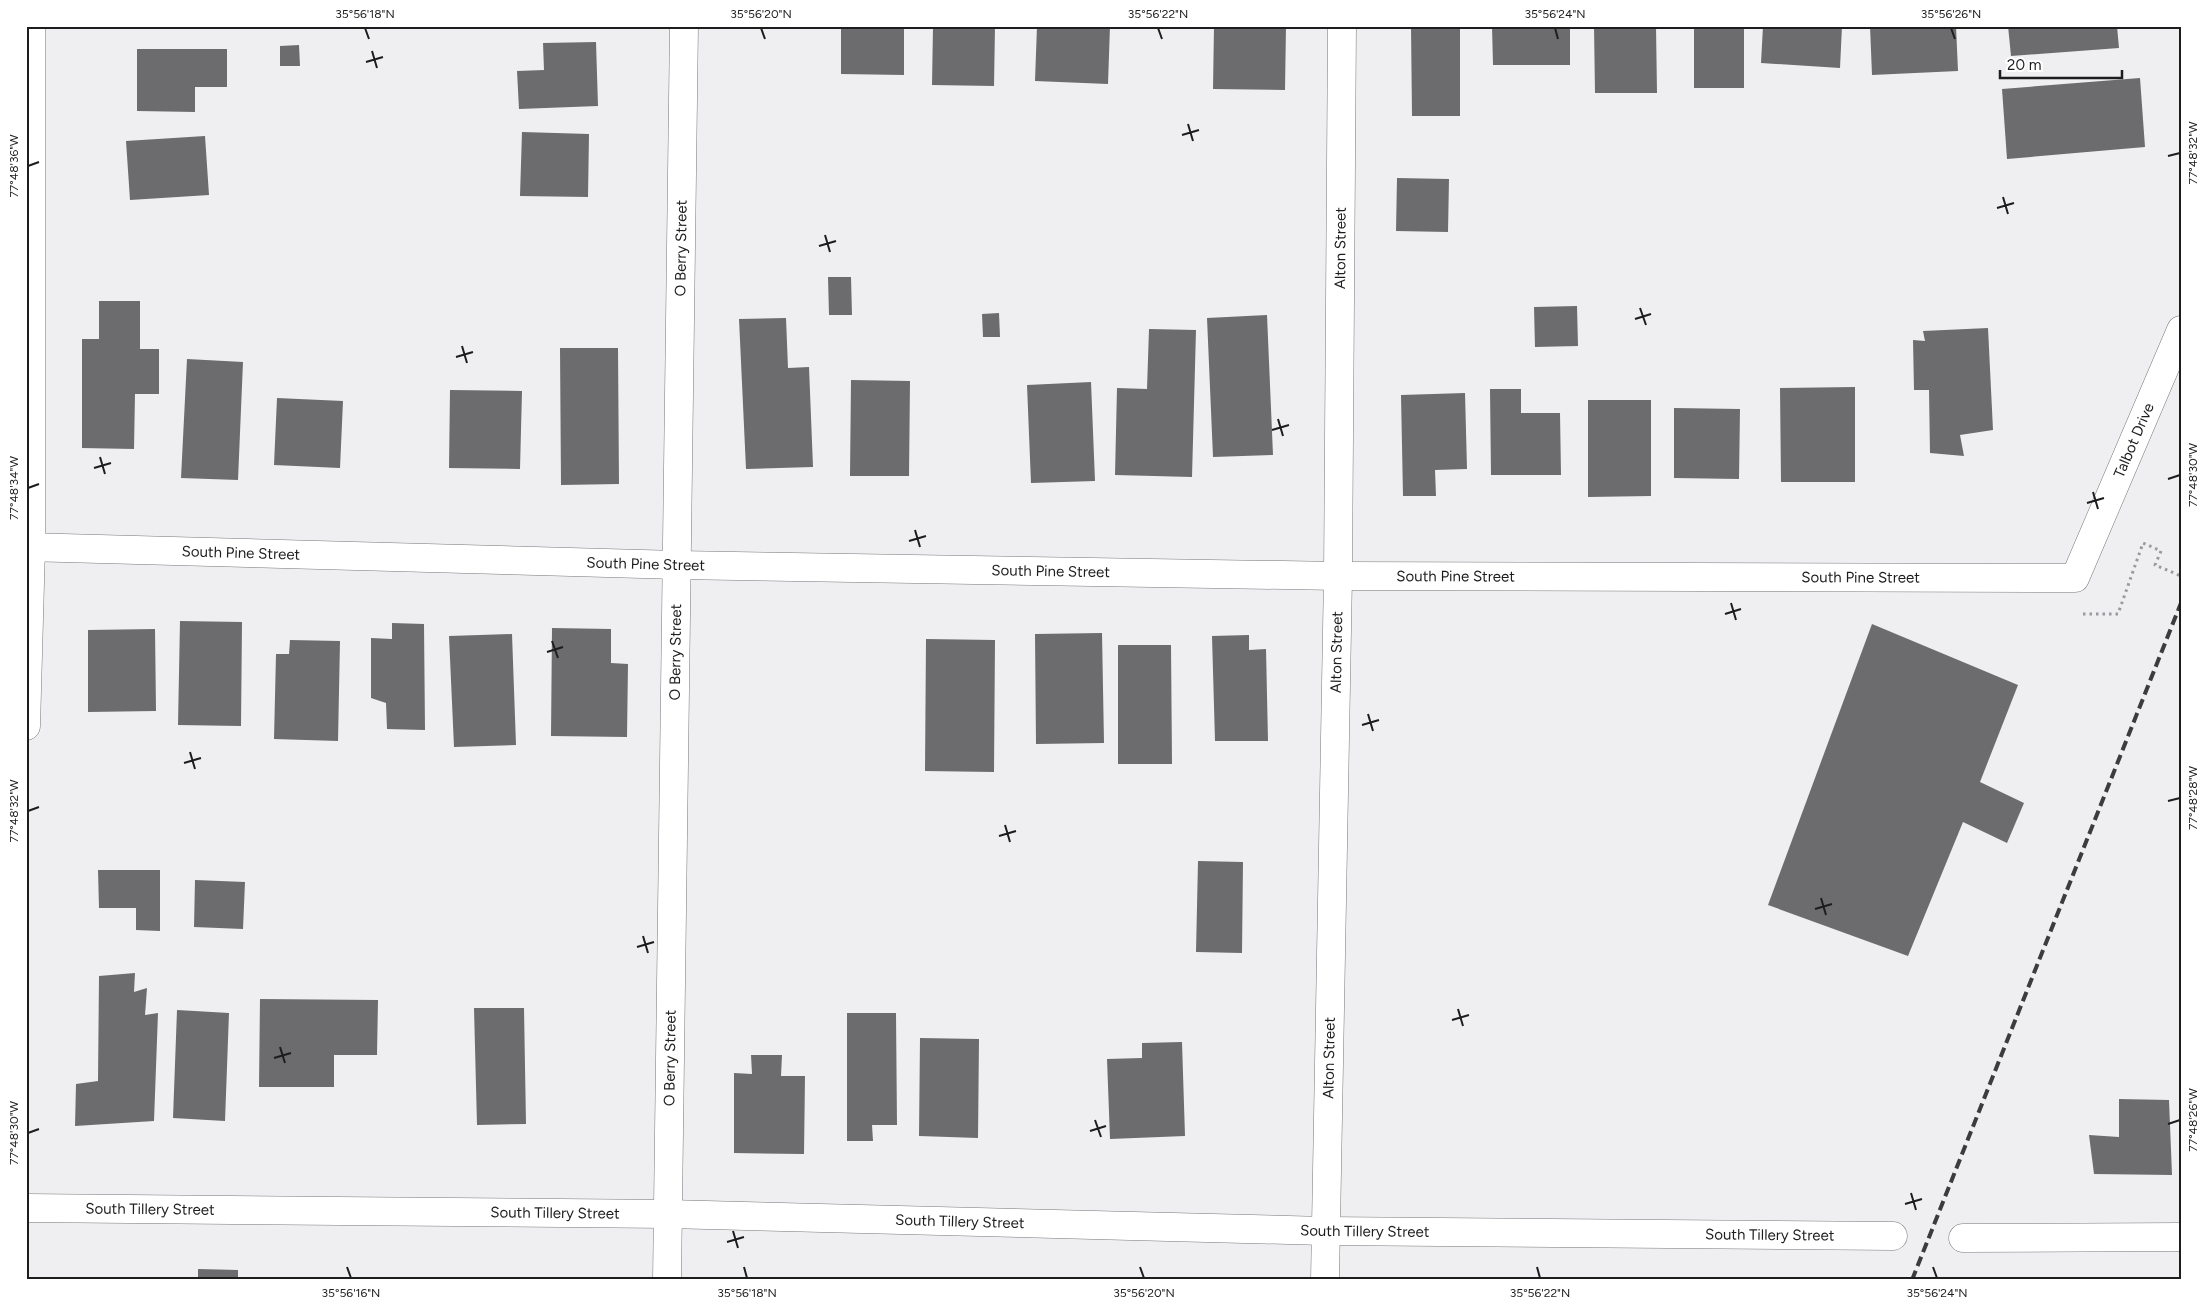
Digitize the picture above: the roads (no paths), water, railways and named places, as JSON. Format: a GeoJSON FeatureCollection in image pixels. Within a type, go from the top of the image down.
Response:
{"type":"FeatureCollection","features":[{"type":"Feature","properties":{"kind":"street"},"geometry":{"type":"LineString","coordinates":[[26,726],[29,547],[31,26]]}},
{"type":"Feature","properties":{"kind":"street","name":"O Berry Street"},"geometry":{"type":"LineString","coordinates":[[668,1280],[684,26]]}},
{"type":"Feature","properties":{"kind":"street","name":"Alton Street"},"geometry":{"type":"LineString","coordinates":[[1325,1280],[1338,576],[1342,26]]}},
{"type":"Feature","properties":{"kind":"street","name":"Talbot Drive"},"geometry":{"type":"LineString","coordinates":[[2075,578],[2181,330]]}},
{"type":"Feature","properties":{"kind":"street","name":"South Pine Street"},"geometry":{"type":"LineString","coordinates":[[29,547],[678,565],[1338,576],[2075,578]]}},
{"type":"Feature","properties":{"kind":"street","name":"South Tillery Street"},"geometry":{"type":"LineString","coordinates":[[26,1208],[668,1214],[1325,1231],[1893,1236]]}},
{"type":"Feature","properties":{"kind":"street"},"geometry":{"type":"LineString","coordinates":[[1963,1238],[2181,1237]]}},
{"type":"Feature","properties":{"kind":"railway"},"geometry":{"type":"LineString","coordinates":[[1912,1280],[2181,603]]}}]}
